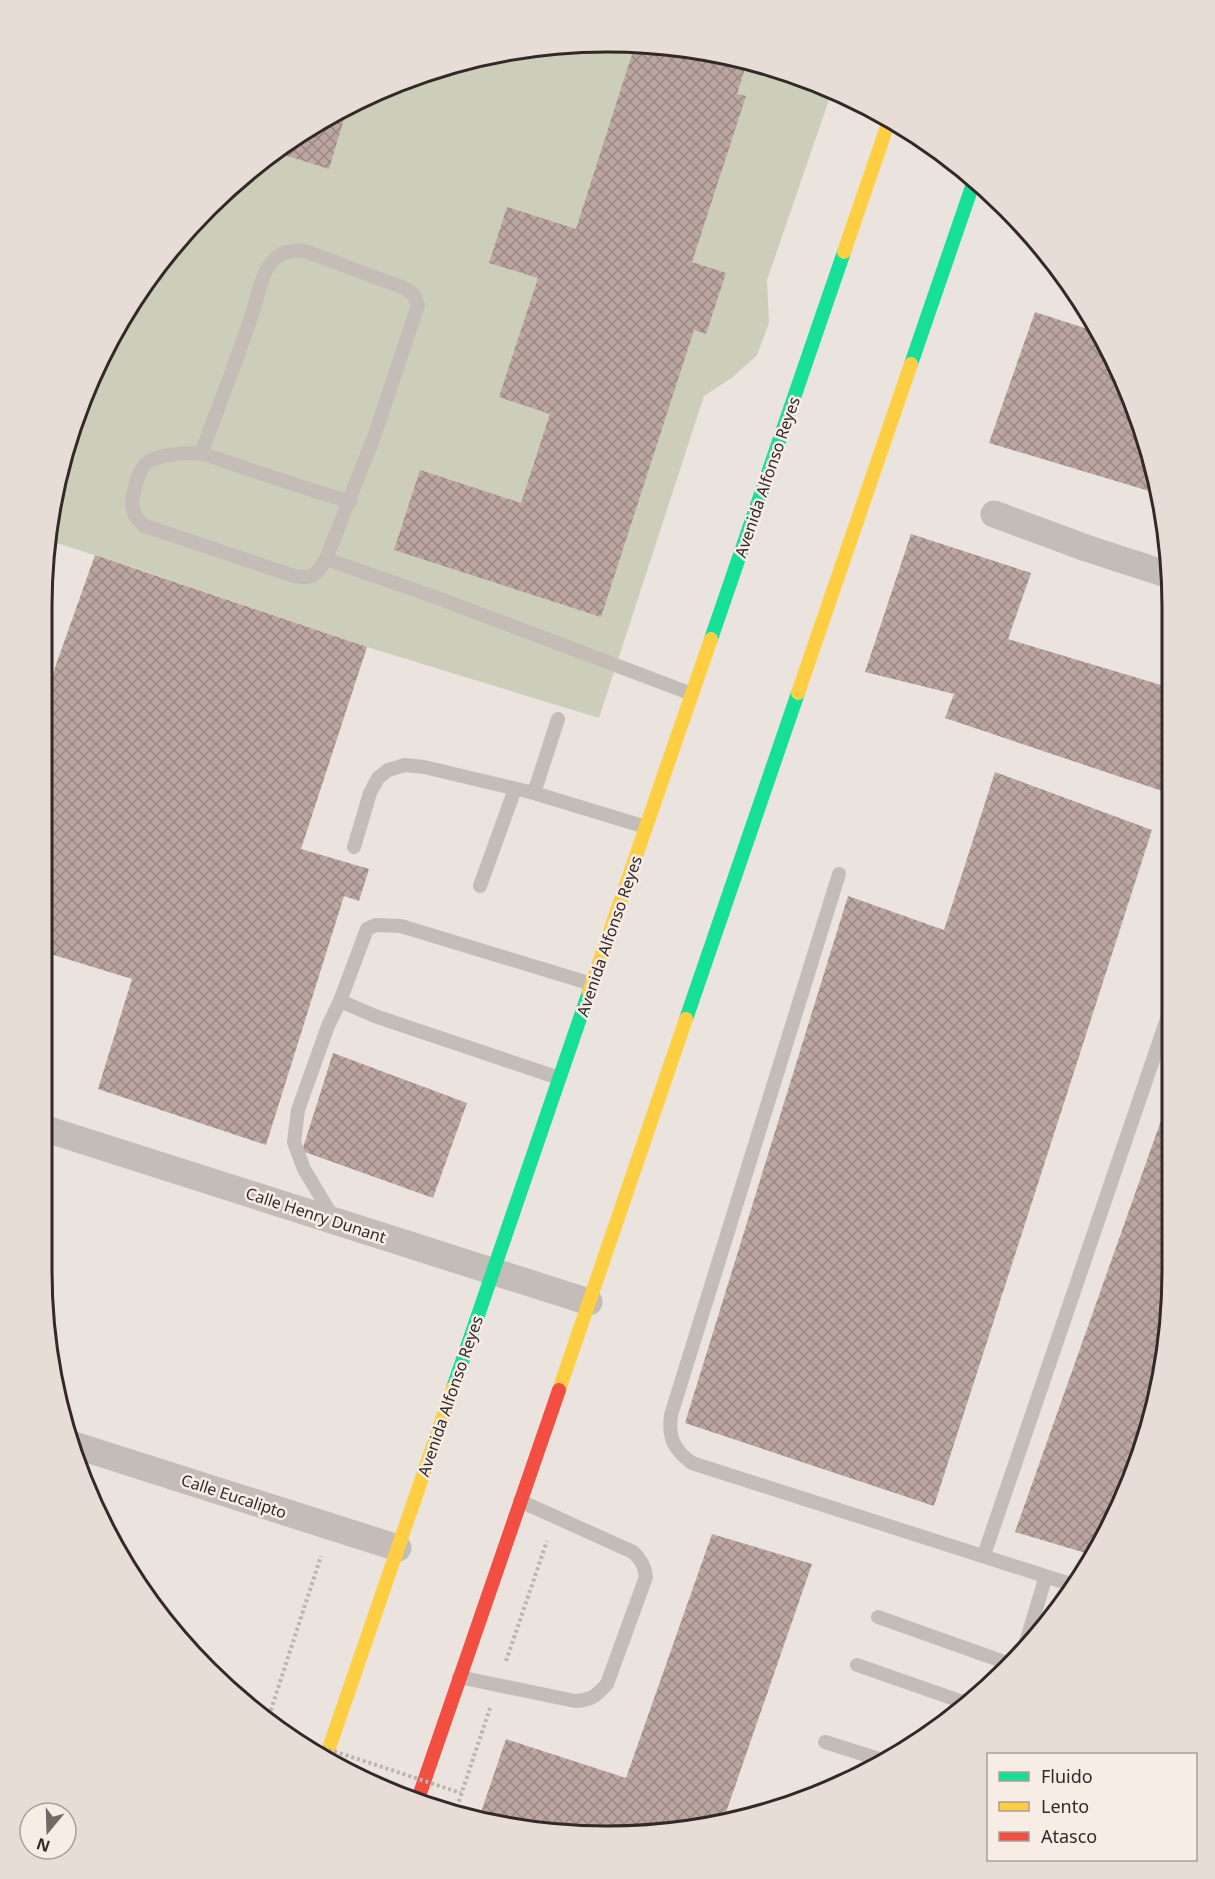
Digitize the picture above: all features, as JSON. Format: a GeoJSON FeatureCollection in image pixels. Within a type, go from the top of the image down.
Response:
{"type":"FeatureCollection","features":[{"type":"Feature","properties":{"kind":"highway","name":"Avenida Alfonso Reyes"},"geometry":{"type":"LineString","coordinates":[[328,1751],[887,128]]}},
{"type":"Feature","properties":{"kind":"highway"},"geometry":{"type":"LineString","coordinates":[[420,1794],[971,189]]}},
{"type":"Feature","properties":{"kind":"street"},"geometry":{"type":"LineString","coordinates":[[994,514],[1161,572]]}},
{"type":"Feature","properties":{"kind":"street","name":"Calle Henry Dunant"},"geometry":{"type":"LineString","coordinates":[[52,1131],[588,1302]]}},
{"type":"Feature","properties":{"kind":"street","name":"Calle Eucalipto"},"geometry":{"type":"LineString","coordinates":[[81,1448],[398,1548]]}},
{"type":"Feature","properties":{"kind":"lane"},"geometry":{"type":"LineString","coordinates":[[201,454],[266,272],[281,254],[291,250],[305,251],[404,288],[417,300],[417,311],[399,366],[350,502],[326,559],[318,571],[304,578],[294,576],[145,526],[138,521],[131,506],[144,465],[157,457],[175,454],[201,454],[350,502]]}},
{"type":"Feature","properties":{"kind":"lane"},"geometry":{"type":"LineString","coordinates":[[326,559],[435,597],[692,694]]}},
{"type":"Feature","properties":{"kind":"lane"},"geometry":{"type":"LineString","coordinates":[[534,793],[558,719]]}},
{"type":"Feature","properties":{"kind":"lane"},"geometry":{"type":"LineString","coordinates":[[354,847],[370,793],[378,778],[388,770],[405,765],[424,767],[534,793],[646,827]]}},
{"type":"Feature","properties":{"kind":"lane"},"geometry":{"type":"LineString","coordinates":[[480,886],[514,789]]}},
{"type":"Feature","properties":{"kind":"lane"},"geometry":{"type":"LineString","coordinates":[[839,874],[671,1415],[671,1434],[680,1454],[692,1463],[1067,1583]]}},
{"type":"Feature","properties":{"kind":"lane"},"geometry":{"type":"LineString","coordinates":[[335,1221],[304,1169],[294,1142],[298,1110],[367,928],[376,925],[401,926],[592,984]]}},
{"type":"Feature","properties":{"kind":"lane"},"geometry":{"type":"LineString","coordinates":[[340,1001],[375,1016],[560,1078]]}},
{"type":"Feature","properties":{"kind":"lane"},"geometry":{"type":"LineString","coordinates":[[984,1555],[1162,1033]]}},
{"type":"Feature","properties":{"kind":"lane"},"geometry":{"type":"LineString","coordinates":[[459,1677],[575,1701],[587,1700],[607,1684],[646,1577],[645,1567],[633,1552],[520,1501]]}},
{"type":"Feature","properties":{"kind":"lane"},"geometry":{"type":"LineString","coordinates":[[1029,1632],[1046,1576]]}},
{"type":"Feature","properties":{"kind":"lane"},"geometry":{"type":"LineString","coordinates":[[878,1617],[1002,1661]]}},
{"type":"Feature","properties":{"kind":"lane"},"geometry":{"type":"LineString","coordinates":[[857,1665],[959,1701]]}},
{"type":"Feature","properties":{"kind":"lane"},"geometry":{"type":"LineString","coordinates":[[825,1742],[874,1758]]}},
{"type":"Feature","properties":{"kind":"path"},"geometry":{"type":"LineString","coordinates":[[457,1806],[555,1517]]}},
{"type":"Feature","properties":{"kind":"path"},"geometry":{"type":"LineString","coordinates":[[270,1712],[330,1527]]}},
{"type":"Feature","properties":{"kind":"path"},"geometry":{"type":"LineString","coordinates":[[323,1747],[461,1793]]}},
{"type":"Feature","properties":{"kind":"green space"},"geometry":{"type":"Polygon","coordinates":[[[608,52],[680,57],[751,71],[829,99],[767,280],[769,323],[757,355],[733,377],[704,396],[599,718],[367,647],[56,543],[63,499],[82,429],[110,362],[127,330],[167,270],[215,215],[270,167],[299,146],[362,110],[429,82],[464,71],[535,57],[608,52]]]}},
{"type":"Feature","properties":{"kind":"building"},"geometry":{"type":"Polygon","coordinates":[[[632,53],[680,57],[745,70],[737,94],[746,96],[692,262],[726,273],[706,334],[694,330],[601,617],[394,550],[420,470],[521,503],[550,414],[499,397],[538,278],[489,263],[507,207],[576,229],[632,53]]]}},
{"type":"Feature","properties":{"kind":"building"},"geometry":{"type":"Polygon","coordinates":[[[344,120],[329,169],[286,155],[344,120]]]}},
{"type":"Feature","properties":{"kind":"building"},"geometry":{"type":"Polygon","coordinates":[[[1035,312],[1087,329],[1120,395],[1144,464],[1150,491],[989,443],[1035,312]]]}},
{"type":"Feature","properties":{"kind":"building"},"geometry":{"type":"Polygon","coordinates":[[[911,534],[1031,573],[1008,639],[1162,685],[1162,791],[945,718],[954,694],[865,672],[911,534]]]}},
{"type":"Feature","properties":{"kind":"building"},"geometry":{"type":"Polygon","coordinates":[[[95,555],[367,647],[301,849],[369,869],[359,901],[344,896],[266,1145],[98,1089],[132,979],[52,954],[52,676],[95,555]]]}},
{"type":"Feature","properties":{"kind":"building"},"geometry":{"type":"Polygon","coordinates":[[[995,772],[1152,830],[934,1506],[685,1423],[848,896],[944,930],[995,772]]]}},
{"type":"Feature","properties":{"kind":"building"},"geometry":{"type":"Polygon","coordinates":[[[333,1053],[467,1103],[433,1198],[302,1151],[333,1053]]]}},
{"type":"Feature","properties":{"kind":"building"},"geometry":{"type":"Polygon","coordinates":[[[1162,1118],[1162,1272],[1158,1344],[1144,1415],[1133,1450],[1105,1517],[1086,1553],[1015,1532],[1162,1118]]]}},
{"type":"Feature","properties":{"kind":"building"},"geometry":{"type":"Polygon","coordinates":[[[712,1534],[812,1564],[725,1814],[680,1822],[608,1826],[535,1822],[481,1812],[506,1739],[626,1778],[712,1534]]]}},
{"type":"Feature","properties":{"kind":"traffic: fast"},"geometry":{"type":"LineString","coordinates":[[911,364],[971,189]]}},
{"type":"Feature","properties":{"kind":"traffic: fast"},"geometry":{"type":"LineString","coordinates":[[711,639],[844,252]]}},
{"type":"Feature","properties":{"kind":"traffic: fast"},"geometry":{"type":"LineString","coordinates":[[686,1019],[798,693]]}},
{"type":"Feature","properties":{"kind":"traffic: fast"},"geometry":{"type":"LineString","coordinates":[[453,1388],[589,992]]}},
{"type":"Feature","properties":{"kind":"traffic: slow"},"geometry":{"type":"LineString","coordinates":[[844,252],[887,128]]}},
{"type":"Feature","properties":{"kind":"traffic: slow"},"geometry":{"type":"LineString","coordinates":[[798,693],[911,364]]}},
{"type":"Feature","properties":{"kind":"traffic: slow"},"geometry":{"type":"LineString","coordinates":[[589,992],[711,639]]}},
{"type":"Feature","properties":{"kind":"traffic: slow"},"geometry":{"type":"LineString","coordinates":[[559,1390],[686,1019]]}},
{"type":"Feature","properties":{"kind":"traffic: slow"},"geometry":{"type":"LineString","coordinates":[[328,1751],[453,1388]]}},
{"type":"Feature","properties":{"kind":"traffic: jam"},"geometry":{"type":"LineString","coordinates":[[420,1794],[559,1390]]}}]}
